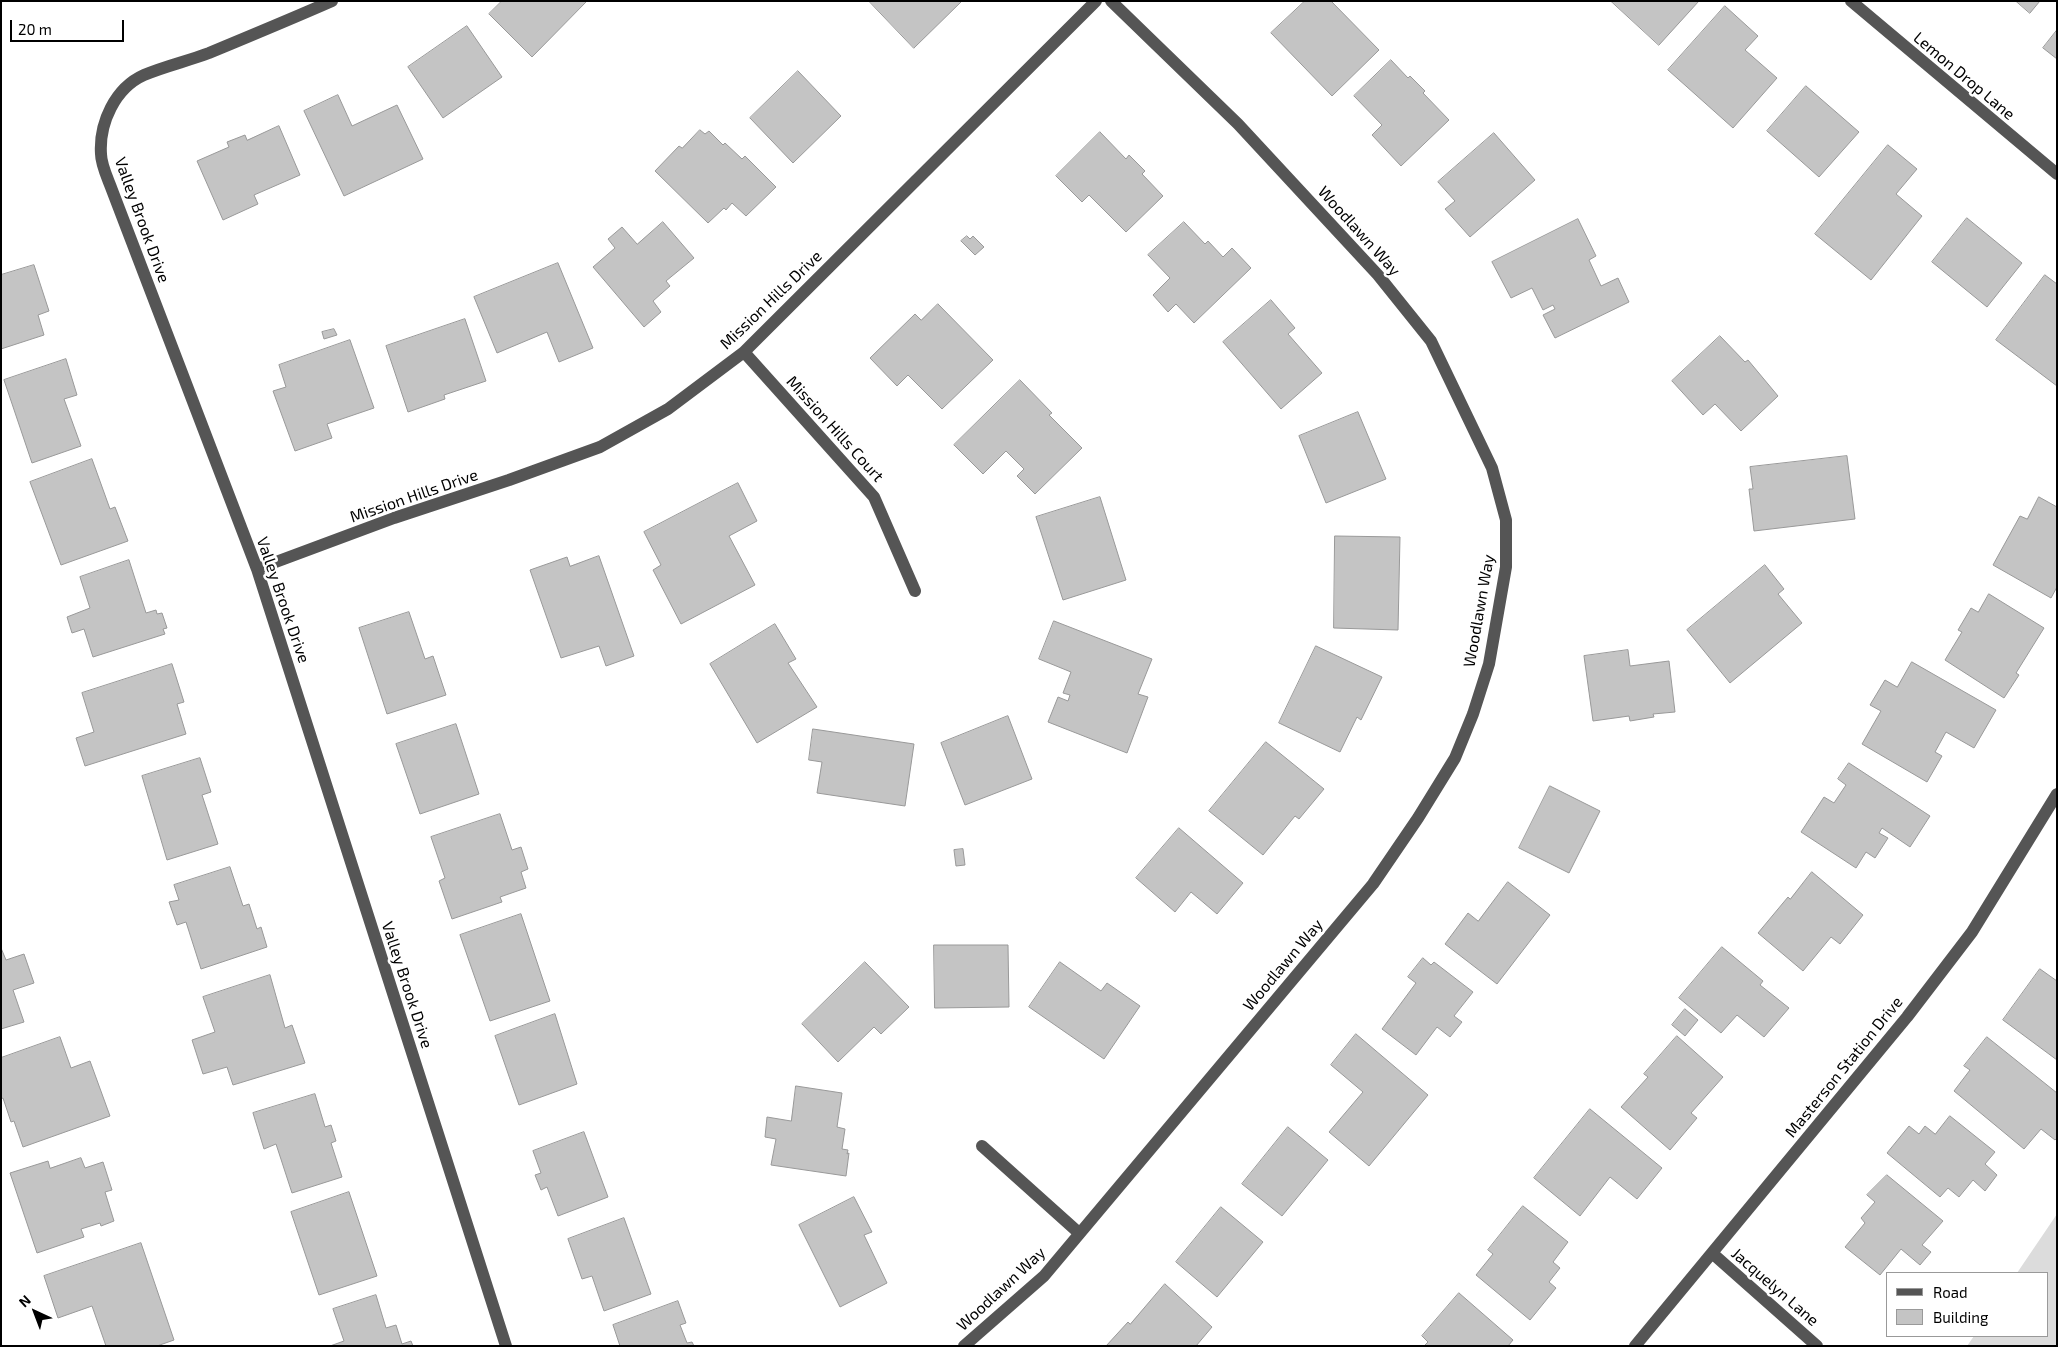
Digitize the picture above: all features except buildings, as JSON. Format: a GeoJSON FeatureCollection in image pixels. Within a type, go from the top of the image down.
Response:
{"type":"FeatureCollection","features":[{"type":"Feature","properties":{"kind":"street","name":"Valley Brook Drive"},"geometry":{"type":"LineString","coordinates":[[332,1],[194,59],[143,75],[126,87],[114,103],[103,124],[101,155],[112,190],[257,569],[506,1346]]}},
{"type":"Feature","properties":{"kind":"street","name":"Mission Hills Drive"},"geometry":{"type":"LineString","coordinates":[[257,569],[394,518],[509,480],[600,447],[668,409],[744,352],[1096,1]]}},
{"type":"Feature","properties":{"kind":"street","name":"Woodlawn Way"},"geometry":{"type":"LineString","coordinates":[[964,1346],[1044,1276],[1372,884],[1418,818],[1455,758],[1473,714],[1489,664],[1506,567],[1506,520],[1492,468],[1431,341],[1378,275],[1238,124],[1111,1]]}},
{"type":"Feature","properties":{"kind":"street","name":"Lemon Drop Lane"},"geometry":{"type":"LineString","coordinates":[[1851,1],[2057,174]]}},
{"type":"Feature","properties":{"kind":"street","name":"Mission Hills Court"},"geometry":{"type":"LineString","coordinates":[[744,352],[874,497],[915,591]]}},
{"type":"Feature","properties":{"kind":"street","name":"Masterson Station Drive"},"geometry":{"type":"LineString","coordinates":[[1635,1346],[1907,1017],[1972,932],[2057,794]]}},
{"type":"Feature","properties":{"kind":"street"},"geometry":{"type":"LineString","coordinates":[[982,1146],[1079,1233]]}},
{"type":"Feature","properties":{"kind":"street","name":"Jacquelyn Lane"},"geometry":{"type":"LineString","coordinates":[[1712,1253],[1817,1346]]}},
{"type":"Feature","properties":{"kind":"shaded area"},"geometry":{"type":"Polygon","coordinates":[[[2057,1214],[2057,1346],[1967,1346],[1973,1337],[2048,1337],[2048,1272],[2018,1272],[2057,1214]]]}}]}
